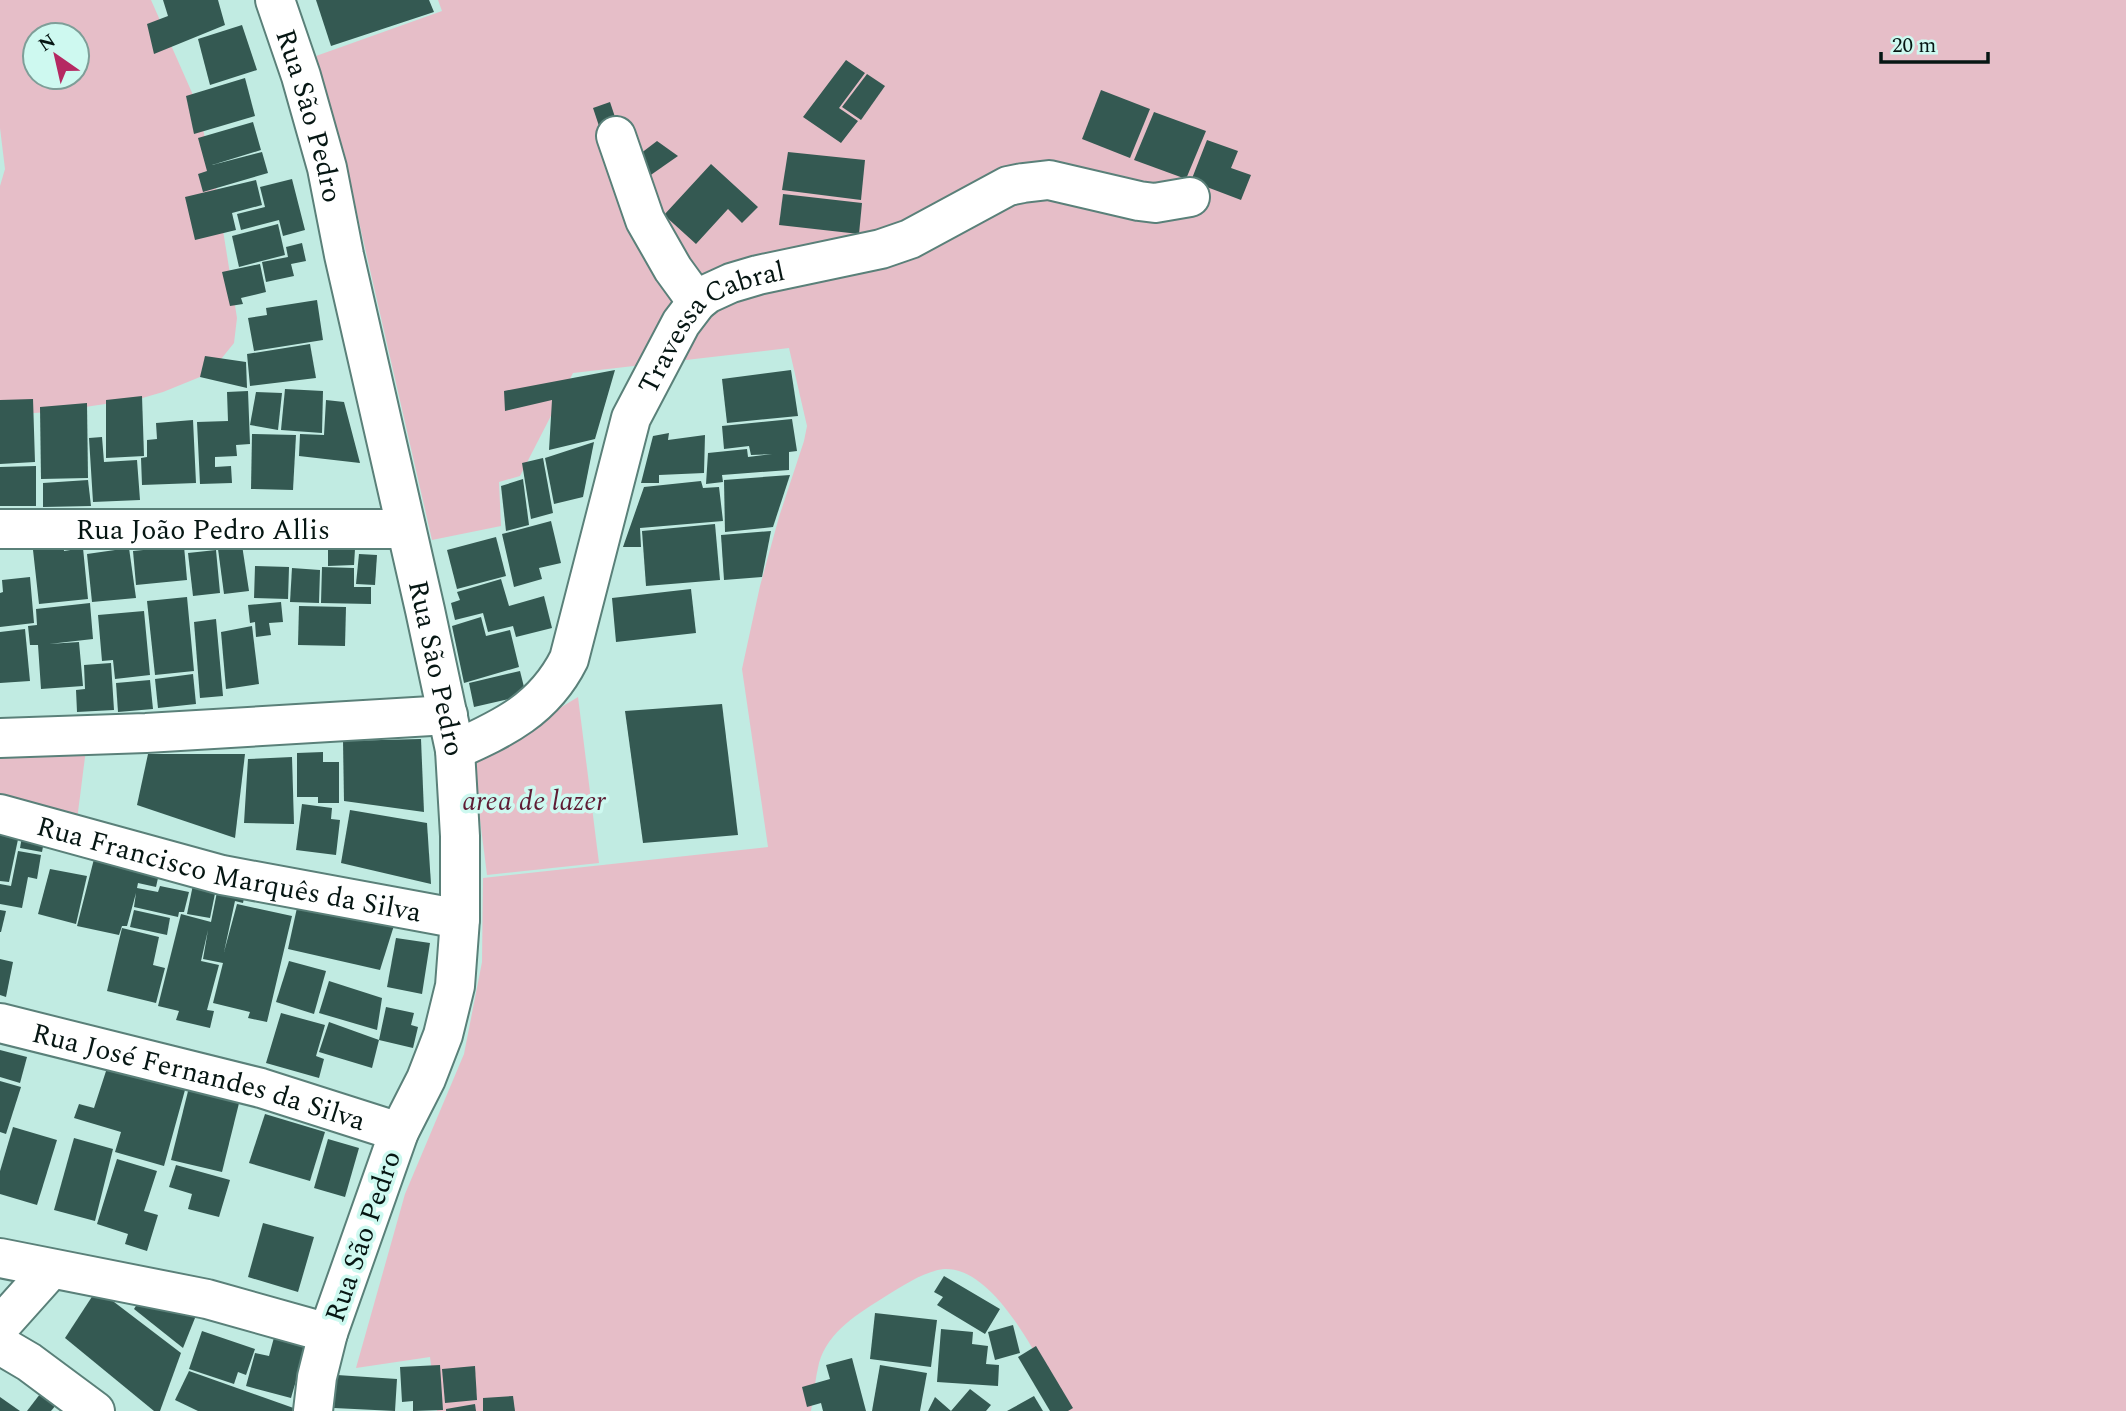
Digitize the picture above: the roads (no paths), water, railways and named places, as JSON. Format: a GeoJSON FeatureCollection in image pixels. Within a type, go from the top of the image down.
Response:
{"type":"FeatureCollection","features":[{"type":"Feature","properties":{"kind":"street","name":"Rua São Pedro"},"geometry":{"type":"LineString","coordinates":[[275,0],[301,76],[327,168],[452,733],[460,836],[460,919],[455,986],[443,1035],[426,1079],[399,1132],[328,1333],[317,1377],[313,1411]]}},
{"type":"Feature","properties":{"kind":"street"},"geometry":{"type":"LineString","coordinates":[[616,136],[645,220],[673,269],[697,302]]}},
{"type":"Feature","properties":{"kind":"street","name":"Travessa Cabral"},"geometry":{"type":"LineString","coordinates":[[452,733],[502,727],[533,707],[562,673],[569,659],[631,418],[681,323],[697,302],[718,288],[758,275],[861,254],[910,239],[990,195],[1023,183],[1049,180],[1156,203],[1190,197]]}},
{"type":"Feature","properties":{"kind":"street","name":"Rua João Pedro Allis"},"geometry":{"type":"LineString","coordinates":[[0,529],[406,529]]}},
{"type":"Feature","properties":{"kind":"street"},"geometry":{"type":"LineString","coordinates":[[0,738],[159,732],[452,733]]}},
{"type":"Feature","properties":{"kind":"street","name":"Rua Francisco Marquês da Silva"},"geometry":{"type":"LineString","coordinates":[[0,814],[222,875],[460,919]]}},
{"type":"Feature","properties":{"kind":"street","name":"Rua José Fernandes da Silva"},"geometry":{"type":"LineString","coordinates":[[0,1023],[261,1088],[399,1132]]}},
{"type":"Feature","properties":{"kind":"street"},"geometry":{"type":"LineString","coordinates":[[0,1258],[207,1300],[328,1333]]}},
{"type":"Feature","properties":{"kind":"street"},"geometry":{"type":"LineString","coordinates":[[0,1326],[51,1269]]}},
{"type":"Feature","properties":{"kind":"street"},"geometry":{"type":"LineString","coordinates":[[0,1345],[29,1362],[95,1411]]}},
{"type":"Feature","properties":{"kind":"park label","name":"area de lazer"},"geometry":{"type":"Point","coordinates":[534,800]}}]}
